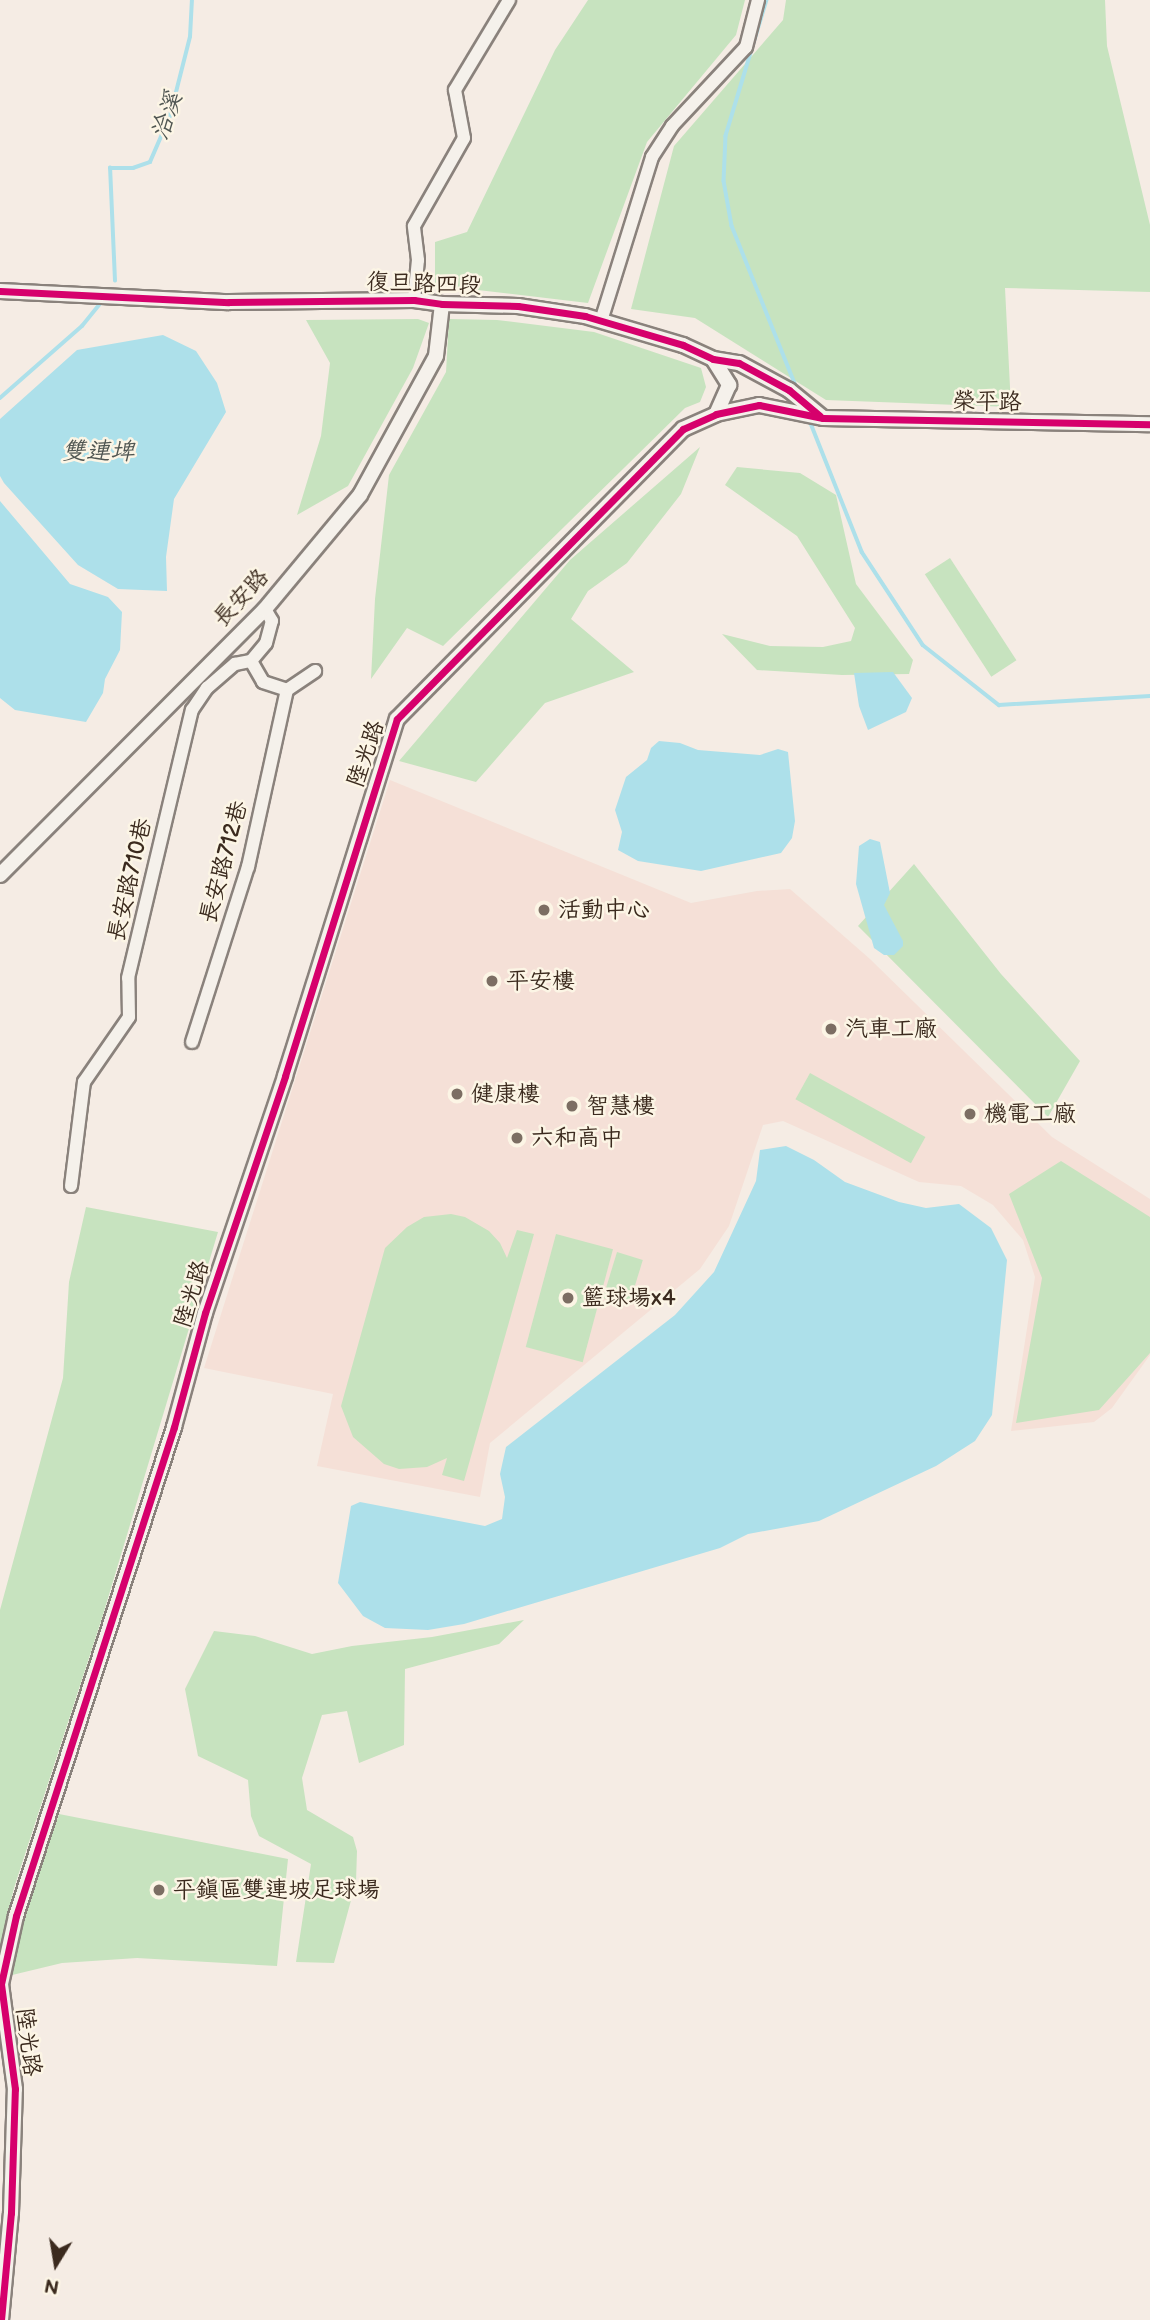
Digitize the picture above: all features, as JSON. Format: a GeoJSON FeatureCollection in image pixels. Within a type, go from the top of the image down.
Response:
{"type":"FeatureCollection","features":[{"type":"Feature","properties":{"kind":"street"},"geometry":{"type":"LineString","coordinates":[[414,300],[418,260],[414,226],[464,138],[455,90],[509,0]]}},
{"type":"Feature","properties":{"kind":"street"},"geometry":{"type":"LineString","coordinates":[[601,321],[652,157],[672,126],[746,47],[758,0]]}},
{"type":"Feature","properties":{"kind":"street","name":"復旦路四段"},"geometry":{"type":"LineString","coordinates":[[0,291],[229,302],[414,300],[442,304],[519,306],[601,321],[683,345],[713,359],[739,363],[789,390],[823,418]]}},
{"type":"Feature","properties":{"kind":"street","name":"長安路"},"geometry":{"type":"LineString","coordinates":[[0,875],[265,609],[360,495],[436,356],[442,304]]}},
{"type":"Feature","properties":{"kind":"street"},"geometry":{"type":"LineString","coordinates":[[713,359],[729,385],[716,414]]}},
{"type":"Feature","properties":{"kind":"street","name":"陸光路"},"geometry":{"type":"LineString","coordinates":[[1,2320],[11,2213],[15,2089],[1,1984],[16,1916],[397,719],[683,429],[716,414],[759,405],[823,418]]}},
{"type":"Feature","properties":{"kind":"street","name":"榮平路"},"geometry":{"type":"LineString","coordinates":[[823,418],[1150,424]]}},
{"type":"Feature","properties":{"kind":"street"},"geometry":{"type":"LineString","coordinates":[[265,609],[272,621],[266,643],[251,661],[263,682],[287,691],[315,671]]}},
{"type":"Feature","properties":{"kind":"street","name":"長安路710巷"},"geometry":{"type":"LineString","coordinates":[[71,1186],[84,1082],[129,1017],[128,978],[192,710],[207,688],[235,664],[251,661]]}},
{"type":"Feature","properties":{"kind":"street","name":"長安路712巷"},"geometry":{"type":"LineString","coordinates":[[192,1042],[248,867],[287,691]]}},
{"type":"Feature","properties":{"kind":"shaded area","name":"六和高中"},"geometry":{"type":"Polygon","coordinates":[[[390,780],[691,903],[757,891],[790,889],[870,959],[1052,1137],[1150,1199],[1150,1355],[1112,1408],[1094,1422],[1011,1431],[1035,1277],[1023,1240],[993,1205],[961,1186],[919,1182],[783,1121],[763,1125],[729,1226],[700,1269],[490,1443],[480,1497],[317,1466],[333,1394],[204,1368],[390,780]]]}},
{"type":"Feature","properties":{"kind":"green space"},"geometry":{"type":"Polygon","coordinates":[[[588,0],[745,0],[736,35],[647,142],[588,303],[435,285],[435,242],[467,232],[555,50],[588,0]]]}},
{"type":"Feature","properties":{"kind":"green space"},"geometry":{"type":"Polygon","coordinates":[[[786,0],[1105,0],[1107,46],[1150,225],[1150,292],[1005,288],[1011,407],[826,400],[695,318],[631,309],[674,146],[783,20],[786,0]]]}},
{"type":"Feature","properties":{"kind":"green space"},"geometry":{"type":"Polygon","coordinates":[[[418,319],[429,323],[413,368],[348,486],[297,515],[321,436],[330,363],[306,320],[418,319]]]}},
{"type":"Feature","properties":{"kind":"green space"},"geometry":{"type":"Polygon","coordinates":[[[449,319],[497,320],[594,332],[701,368],[706,387],[700,402],[685,408],[443,646],[407,628],[371,679],[375,599],[389,475],[446,372],[449,319]]]}},
{"type":"Feature","properties":{"kind":"green space"},"geometry":{"type":"Polygon","coordinates":[[[700,447],[681,494],[627,563],[588,591],[571,619],[634,672],[545,703],[476,782],[399,761],[570,560],[700,447]]]}},
{"type":"Feature","properties":{"kind":"green space"},"geometry":{"type":"Polygon","coordinates":[[[737,467],[800,473],[836,495],[856,584],[913,660],[909,674],[842,675],[757,670],[722,634],[770,646],[823,647],[851,641],[855,628],[797,536],[725,485],[737,467]]]}},
{"type":"Feature","properties":{"kind":"green space"},"geometry":{"type":"Polygon","coordinates":[[[950,558],[1016,660],[991,677],[925,574],[950,558]]]}},
{"type":"Feature","properties":{"kind":"green space"},"geometry":{"type":"Polygon","coordinates":[[[914,864],[1001,974],[1080,1061],[1048,1117],[858,926],[914,864]]]}},
{"type":"Feature","properties":{"kind":"green space"},"geometry":{"type":"Polygon","coordinates":[[[810,1073],[925,1137],[911,1163],[795,1099],[810,1073]]]}},
{"type":"Feature","properties":{"kind":"green space"},"geometry":{"type":"Polygon","coordinates":[[[1061,1161],[1150,1217],[1150,1353],[1099,1410],[1016,1423],[1042,1278],[1009,1194],[1061,1161]]]}},
{"type":"Feature","properties":{"kind":"green space"},"geometry":{"type":"Polygon","coordinates":[[[86,1207],[218,1232],[102,1618],[14,1888],[0,1946],[0,1610],[63,1378],[69,1282],[86,1207]]]}},
{"type":"Feature","properties":{"kind":"green space"},"geometry":{"type":"Polygon","coordinates":[[[451,1214],[465,1217],[489,1231],[500,1243],[507,1258],[517,1230],[534,1234],[464,1481],[442,1475],[447,1458],[427,1467],[399,1469],[384,1464],[353,1437],[341,1406],[385,1248],[407,1227],[424,1217],[451,1214]]]}},
{"type":"Feature","properties":{"kind":"green space","name":"籃球場x4"},"geometry":{"type":"Polygon","coordinates":[[[556,1234],[613,1249],[583,1362],[526,1347],[556,1234]]]}},
{"type":"Feature","properties":{"kind":"green space"},"geometry":{"type":"Polygon","coordinates":[[[617,1252],[643,1260],[629,1306],[603,1298],[617,1252]]]}},
{"type":"Feature","properties":{"kind":"green space"},"geometry":{"type":"Polygon","coordinates":[[[524,1620],[499,1644],[405,1669],[404,1745],[359,1763],[347,1711],[322,1715],[302,1778],[307,1810],[353,1837],[357,1851],[356,1882],[334,1963],[296,1962],[311,1864],[259,1836],[251,1816],[248,1780],[198,1756],[185,1689],[214,1631],[255,1636],[312,1654],[352,1646],[432,1637],[524,1620]]]}},
{"type":"Feature","properties":{"kind":"green space","name":"平鎮區雙連坡足球場"},"geometry":{"type":"Polygon","coordinates":[[[59,1814],[288,1859],[277,1966],[137,1958],[62,1963],[8,1976],[22,1921],[59,1814]]]}},
{"type":"Feature","properties":{"kind":"water","name":"雙連埤"},"geometry":{"type":"Polygon","coordinates":[[[163,335],[196,351],[217,383],[226,412],[174,499],[166,557],[167,591],[118,589],[78,565],[4,483],[0,476],[0,419],[77,350],[163,335]]]}},
{"type":"Feature","properties":{"kind":"water"},"geometry":{"type":"Polygon","coordinates":[[[0,501],[70,584],[108,597],[122,612],[120,650],[105,679],[103,693],[86,722],[15,710],[0,698],[0,501]]]}},
{"type":"Feature","properties":{"kind":"water"},"geometry":{"type":"Polygon","coordinates":[[[893,672],[912,698],[906,712],[868,730],[859,706],[854,673],[893,672]]]}},
{"type":"Feature","properties":{"kind":"water"},"geometry":{"type":"Polygon","coordinates":[[[659,741],[680,743],[698,750],[760,755],[778,749],[788,752],[795,821],[792,838],[781,853],[701,871],[638,861],[618,850],[622,832],[615,810],[626,777],[647,760],[651,748],[659,741]]]}},
{"type":"Feature","properties":{"kind":"water"},"geometry":{"type":"Polygon","coordinates":[[[870,839],[880,842],[890,893],[884,905],[903,941],[903,946],[894,955],[884,955],[874,948],[856,884],[859,846],[870,839]]]}},
{"type":"Feature","properties":{"kind":"water"},"geometry":{"type":"Polygon","coordinates":[[[786,1146],[814,1160],[845,1182],[899,1202],[926,1208],[959,1204],[991,1228],[1007,1260],[992,1415],[975,1441],[936,1466],[819,1521],[748,1534],[720,1548],[464,1624],[428,1630],[385,1628],[363,1616],[338,1583],[351,1506],[360,1502],[485,1526],[502,1519],[505,1497],[500,1474],[506,1447],[675,1315],[714,1272],[756,1181],[760,1150],[786,1146]]]}},
{"type":"Feature","properties":{"kind":"waterway","name":"洽溪"},"geometry":{"type":"LineString","coordinates":[[115,281],[110,168],[133,168],[150,162],[170,116],[190,37],[192,0]]}},
{"type":"Feature","properties":{"kind":"waterway"},"geometry":{"type":"LineString","coordinates":[[767,0],[726,136],[724,181],[732,226],[798,391]]}},
{"type":"Feature","properties":{"kind":"waterway","name":"洽溪"},"geometry":{"type":"LineString","coordinates":[[0,398],[82,326],[102,301]]}},
{"type":"Feature","properties":{"kind":"waterway"},"geometry":{"type":"LineString","coordinates":[[810,421],[862,552],[923,645],[999,705],[1150,696]]}},
{"type":"Feature","properties":{"kind":"cycle path"},"geometry":{"type":"LineString","coordinates":[[0,291],[229,302],[414,300],[442,304],[518,306],[585,316],[683,345],[713,359],[739,363],[789,390],[820,416]]}},
{"type":"Feature","properties":{"kind":"cycle path"},"geometry":{"type":"LineString","coordinates":[[1,2320],[11,2213],[15,2089],[1,1984],[16,1916],[174,1427],[205,1313],[285,1076],[397,719],[683,429],[716,414],[759,405],[823,418],[1150,424]]}},
{"type":"Feature","properties":{"kind":"place","name":"活動中心"},"geometry":{"type":"Point","coordinates":[544,910]}},
{"type":"Feature","properties":{"kind":"place","name":"平安樓"},"geometry":{"type":"Point","coordinates":[492,981]}},
{"type":"Feature","properties":{"kind":"place","name":"汽車工廠"},"geometry":{"type":"Point","coordinates":[831,1029]}},
{"type":"Feature","properties":{"kind":"place","name":"健康樓"},"geometry":{"type":"Point","coordinates":[457,1094]}},
{"type":"Feature","properties":{"kind":"place","name":"智慧樓"},"geometry":{"type":"Point","coordinates":[572,1106]}},
{"type":"Feature","properties":{"kind":"place","name":"機電工廠"},"geometry":{"type":"Point","coordinates":[970,1114]}},
{"type":"Feature","properties":{"kind":"place","name":"六和高中"},"geometry":{"type":"Point","coordinates":[517,1138]}},
{"type":"Feature","properties":{"kind":"place","name":"籃球場x4"},"geometry":{"type":"Point","coordinates":[568,1298]}},
{"type":"Feature","properties":{"kind":"place","name":"平鎮區雙連坡足球場"},"geometry":{"type":"Point","coordinates":[159,1890]}}]}
